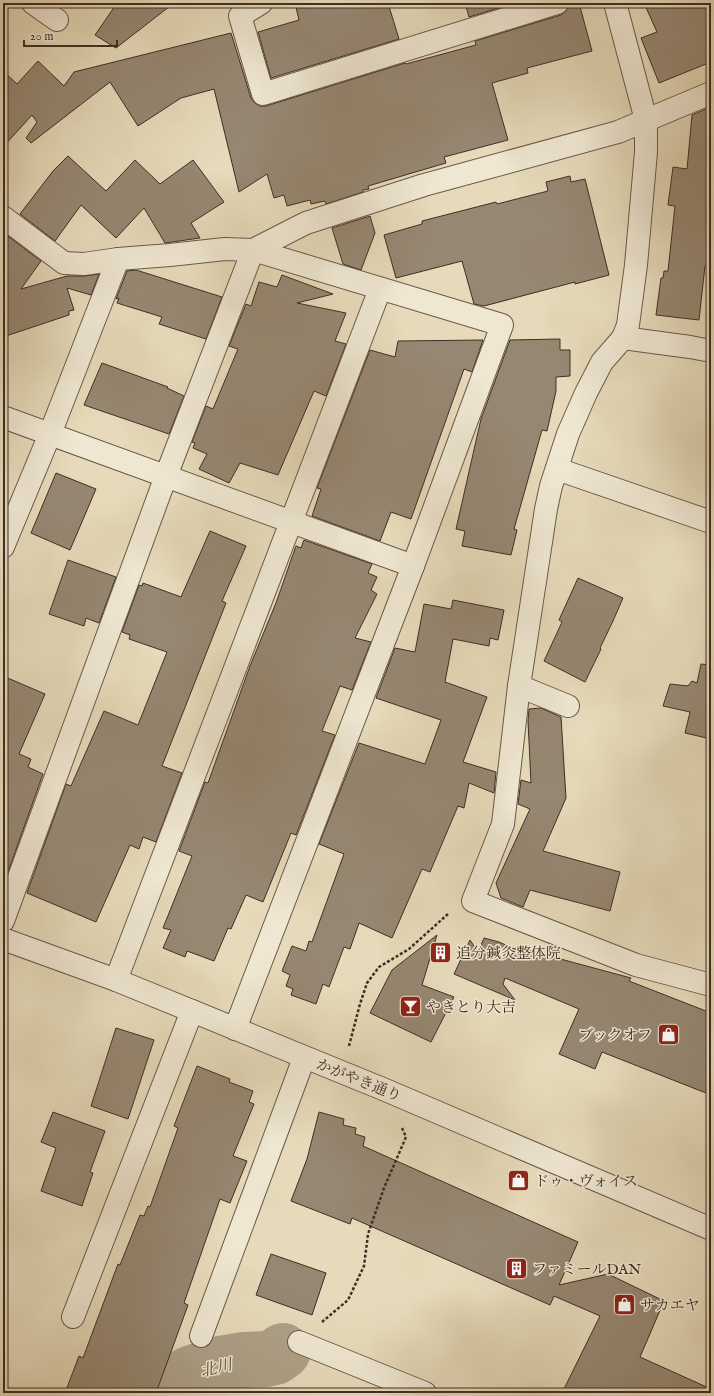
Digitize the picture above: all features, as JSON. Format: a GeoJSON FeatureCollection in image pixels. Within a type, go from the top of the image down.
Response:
{"type":"FeatureCollection","features":[{"type":"Feature","properties":{"kind":"street"},"geometry":{"type":"LineString","coordinates":[[32,3],[57,20]]}},
{"type":"Feature","properties":{"kind":"street"},"geometry":{"type":"LineString","coordinates":[[261,3],[240,16],[263,94],[556,3]]}},
{"type":"Feature","properties":{"kind":"street"},"geometry":{"type":"LineString","coordinates":[[615,3],[646,120],[646,152],[636,265],[628,325],[623,338],[602,362],[586,393],[568,434],[551,486],[546,509],[519,686],[503,824],[472,902],[636,965],[711,984]]}},
{"type":"Feature","properties":{"kind":"street"},"geometry":{"type":"LineString","coordinates":[[3,921],[166,476],[253,250],[306,223],[424,185],[618,132],[711,93]]}},
{"type":"Feature","properties":{"kind":"street"},"geometry":{"type":"LineString","coordinates":[[3,217],[64,263],[84,264],[118,259],[170,256],[225,250],[253,250],[502,325],[413,566],[235,1029]]}},
{"type":"Feature","properties":{"kind":"street"},"geometry":{"type":"LineString","coordinates":[[3,547],[50,434],[118,259]]}},
{"type":"Feature","properties":{"kind":"street"},"geometry":{"type":"LineString","coordinates":[[116,980],[380,289]]}},
{"type":"Feature","properties":{"kind":"street"},"geometry":{"type":"LineString","coordinates":[[623,338],[711,351]]}},
{"type":"Feature","properties":{"kind":"street"},"geometry":{"type":"LineString","coordinates":[[3,417],[413,566]]}},
{"type":"Feature","properties":{"kind":"street"},"geometry":{"type":"LineString","coordinates":[[557,469],[711,522]]}},
{"type":"Feature","properties":{"kind":"street"},"geometry":{"type":"LineString","coordinates":[[519,686],[568,706]]}},
{"type":"Feature","properties":{"kind":"street","name":"かがやき通り"},"geometry":{"type":"LineString","coordinates":[[3,939],[116,980],[340,1073],[384,1089],[711,1229]]}},
{"type":"Feature","properties":{"kind":"street"},"geometry":{"type":"LineString","coordinates":[[74,1317],[192,1011]]}},
{"type":"Feature","properties":{"kind":"street"},"geometry":{"type":"LineString","coordinates":[[201,1336],[304,1058]]}},
{"type":"Feature","properties":{"kind":"street"},"geometry":{"type":"LineString","coordinates":[[299,1342],[425,1393]]}},
{"type":"Feature","properties":{"kind":"path"},"geometry":{"type":"LineString","coordinates":[[340,1073],[367,983],[379,967],[409,949],[453,910],[472,902]]}},
{"type":"Feature","properties":{"kind":"path"},"geometry":{"type":"LineString","coordinates":[[299,1342],[348,1300],[364,1266],[368,1234],[384,1188],[406,1137],[384,1089]]}},
{"type":"Feature","properties":{"kind":"building"},"geometry":{"type":"Polygon","coordinates":[[[117,3],[174,3],[116,48],[95,35],[117,3]]]}},
{"type":"Feature","properties":{"kind":"building"},"geometry":{"type":"Polygon","coordinates":[[[295,3],[388,3],[399,39],[271,78],[258,32],[299,20],[295,3]]]}},
{"type":"Feature","properties":{"kind":"building"},"geometry":{"type":"Polygon","coordinates":[[[465,3],[515,3],[469,17],[465,3]]]}},
{"type":"Feature","properties":{"kind":"building"},"geometry":{"type":"Polygon","coordinates":[[[569,3],[579,3],[592,51],[527,68],[528,73],[492,83],[508,140],[444,157],[446,163],[368,186],[369,189],[363,190],[363,192],[326,204],[325,201],[311,204],[310,200],[287,206],[284,195],[274,198],[267,174],[239,192],[214,89],[181,98],[138,126],[110,82],[31,143],[26,138],[37,122],[32,115],[3,147],[3,71],[17,84],[38,61],[64,86],[74,72],[231,33],[251,98],[260,106],[266,106],[405,63],[406,64],[476,45],[475,41],[561,15],[566,11],[569,3]]]}},
{"type":"Feature","properties":{"kind":"building"},"geometry":{"type":"Polygon","coordinates":[[[644,3],[711,3],[711,62],[659,83],[641,38],[657,32],[644,3]]]}},
{"type":"Feature","properties":{"kind":"building"},"geometry":{"type":"Polygon","coordinates":[[[711,107],[711,266],[705,266],[699,320],[656,315],[661,278],[663,278],[664,271],[668,271],[675,206],[668,205],[673,167],[687,169],[692,115],[711,107]]]}},
{"type":"Feature","properties":{"kind":"building"},"geometry":{"type":"Polygon","coordinates":[[[68,156],[106,191],[135,160],[160,184],[193,160],[224,202],[191,223],[200,238],[165,243],[144,208],[116,238],[81,205],[55,241],[20,214],[53,171],[68,156]]]}},
{"type":"Feature","properties":{"kind":"building"},"geometry":{"type":"Polygon","coordinates":[[[570,176],[571,182],[585,179],[609,275],[575,284],[575,282],[484,306],[474,304],[462,261],[396,278],[384,235],[422,224],[422,221],[496,202],[497,204],[548,191],[546,182],[570,176]]]}},
{"type":"Feature","properties":{"kind":"building"},"geometry":{"type":"Polygon","coordinates":[[[370,216],[375,233],[361,270],[343,264],[332,228],[370,216]]]}},
{"type":"Feature","properties":{"kind":"building"},"geometry":{"type":"Polygon","coordinates":[[[5,234],[41,261],[21,289],[67,276],[99,274],[91,295],[67,288],[74,310],[69,311],[69,315],[3,337],[3,236],[5,234]]]}},
{"type":"Feature","properties":{"kind":"building"},"geometry":{"type":"Polygon","coordinates":[[[136,270],[222,297],[206,339],[159,324],[162,317],[117,303],[119,298],[116,299],[127,271],[136,270]]]}},
{"type":"Feature","properties":{"kind":"building"},"geometry":{"type":"Polygon","coordinates":[[[282,275],[333,294],[297,303],[346,313],[335,341],[346,344],[326,396],[314,391],[278,475],[240,463],[229,483],[199,469],[207,454],[193,448],[195,443],[192,442],[206,406],[213,409],[238,349],[229,346],[246,304],[251,306],[259,282],[277,287],[282,275]]]}},
{"type":"Feature","properties":{"kind":"building"},"geometry":{"type":"Polygon","coordinates":[[[560,339],[560,350],[570,350],[570,376],[556,377],[556,391],[547,431],[542,430],[514,529],[517,530],[511,555],[462,546],[465,531],[456,529],[481,419],[510,340],[560,339]]]}},
{"type":"Feature","properties":{"kind":"building"},"geometry":{"type":"Polygon","coordinates":[[[483,340],[472,372],[464,369],[411,519],[391,512],[380,541],[312,516],[321,489],[317,488],[370,350],[395,357],[398,341],[483,340]]]}},
{"type":"Feature","properties":{"kind":"building"},"geometry":{"type":"Polygon","coordinates":[[[102,363],[168,387],[167,388],[184,396],[169,434],[84,405],[102,363]]]}},
{"type":"Feature","properties":{"kind":"building"},"geometry":{"type":"Polygon","coordinates":[[[56,473],[96,489],[70,550],[31,533],[56,473]]]}},
{"type":"Feature","properties":{"kind":"building"},"geometry":{"type":"Polygon","coordinates":[[[210,531],[246,546],[222,601],[226,603],[162,766],[182,773],[156,842],[143,837],[139,849],[130,845],[96,922],[27,893],[66,784],[71,786],[104,711],[138,725],[167,652],[129,639],[130,635],[122,632],[139,585],[142,586],[143,583],[181,597],[210,531]]]}},
{"type":"Feature","properties":{"kind":"building"},"geometry":{"type":"Polygon","coordinates":[[[304,540],[372,564],[368,573],[377,577],[371,590],[377,594],[355,638],[371,642],[352,690],[340,686],[322,731],[335,735],[296,835],[291,833],[263,902],[246,895],[231,929],[228,928],[214,961],[187,951],[185,957],[163,948],[171,930],[163,928],[192,856],[179,851],[205,782],[208,783],[250,666],[276,603],[296,546],[301,548],[304,540]]]}},
{"type":"Feature","properties":{"kind":"building"},"geometry":{"type":"Polygon","coordinates":[[[68,560],[116,577],[99,623],[86,618],[84,626],[49,614],[68,560]]]}},
{"type":"Feature","properties":{"kind":"building"},"geometry":{"type":"Polygon","coordinates":[[[578,578],[623,598],[585,682],[544,661],[562,622],[559,620],[578,578]]]}},
{"type":"Feature","properties":{"kind":"building"},"geometry":{"type":"Polygon","coordinates":[[[453,600],[504,610],[498,640],[490,638],[489,646],[453,639],[445,682],[487,697],[463,762],[496,772],[494,793],[469,783],[464,808],[458,806],[430,872],[422,869],[392,938],[359,923],[350,949],[344,947],[329,987],[323,984],[316,1004],[291,995],[293,989],[286,986],[290,975],[282,971],[292,946],[306,951],[309,941],[312,942],[344,854],[319,844],[359,743],[425,764],[441,720],[376,698],[395,648],[415,652],[424,604],[451,609],[453,600]]]}},
{"type":"Feature","properties":{"kind":"building"},"geometry":{"type":"Polygon","coordinates":[[[701,664],[711,665],[711,739],[685,733],[690,712],[663,706],[670,684],[688,686],[692,681],[697,683],[701,664]]]}},
{"type":"Feature","properties":{"kind":"building"},"geometry":{"type":"Polygon","coordinates":[[[3,676],[45,694],[19,754],[31,759],[28,767],[43,774],[4,883],[3,676]]]}},
{"type":"Feature","properties":{"kind":"building"},"geometry":{"type":"Polygon","coordinates":[[[541,708],[561,717],[566,798],[543,851],[620,872],[610,911],[530,890],[523,907],[501,898],[496,883],[530,809],[518,804],[521,780],[531,783],[528,721],[529,709],[541,708]]]}},
{"type":"Feature","properties":{"kind":"building","name":"やきとり大吉"},"geometry":{"type":"Polygon","coordinates":[[[437,935],[422,985],[454,997],[431,1042],[370,1013],[392,970],[437,935]]]}},
{"type":"Feature","properties":{"kind":"building"},"geometry":{"type":"Polygon","coordinates":[[[484,938],[499,942],[517,950],[516,947],[631,978],[629,981],[711,1013],[711,1095],[602,1052],[595,1069],[559,1054],[579,1009],[505,978],[503,984],[515,1000],[454,974],[470,940],[478,952],[484,938]]]}},
{"type":"Feature","properties":{"kind":"building"},"geometry":{"type":"Polygon","coordinates":[[[116,1028],[154,1040],[128,1119],[91,1106],[116,1028]]]}},
{"type":"Feature","properties":{"kind":"building"},"geometry":{"type":"Polygon","coordinates":[[[197,1066],[230,1079],[229,1082],[253,1091],[249,1102],[254,1104],[233,1156],[247,1161],[230,1203],[220,1199],[184,1303],[188,1305],[156,1393],[65,1393],[79,1356],[83,1358],[118,1264],[120,1265],[140,1215],[144,1216],[148,1206],[150,1207],[178,1128],[174,1126],[197,1066]]]}},
{"type":"Feature","properties":{"kind":"building"},"geometry":{"type":"Polygon","coordinates":[[[53,1112],[105,1131],[90,1172],[93,1173],[82,1206],[41,1191],[56,1148],[41,1142],[53,1112]]]}},
{"type":"Feature","properties":{"kind":"building"},"geometry":{"type":"Polygon","coordinates":[[[319,1112],[344,1119],[343,1125],[356,1128],[355,1134],[365,1137],[363,1146],[578,1242],[559,1285],[608,1274],[664,1301],[640,1357],[711,1389],[711,1393],[562,1393],[600,1316],[554,1296],[550,1305],[352,1218],[350,1224],[291,1201],[307,1159],[319,1112]]]}},
{"type":"Feature","properties":{"kind":"building"},"geometry":{"type":"Polygon","coordinates":[[[271,1254],[326,1273],[312,1315],[256,1295],[271,1254]]]}},
{"type":"Feature","properties":{"kind":"waterway","name":"北川"},"geometry":{"type":"LineString","coordinates":[[153,1393],[192,1373],[219,1364],[243,1360],[266,1359],[275,1357],[283,1351]]}},
{"type":"Feature","properties":{"kind":"place","name":"追分鍼灸整体院"},"geometry":{"type":"Point","coordinates":[440,953]}},
{"type":"Feature","properties":{"kind":"place","name":"やきとり大吉"},"geometry":{"type":"Point","coordinates":[411,1007]}},
{"type":"Feature","properties":{"kind":"place","name":"ブックオフ"},"geometry":{"type":"Point","coordinates":[668,1035]}},
{"type":"Feature","properties":{"kind":"place","name":"ドゥ・ヴォイス"},"geometry":{"type":"Point","coordinates":[519,1181]}},
{"type":"Feature","properties":{"kind":"place","name":"ファミールDAN"},"geometry":{"type":"Point","coordinates":[517,1269]}},
{"type":"Feature","properties":{"kind":"place","name":"サカエヤ"},"geometry":{"type":"Point","coordinates":[624,1305]}}]}
